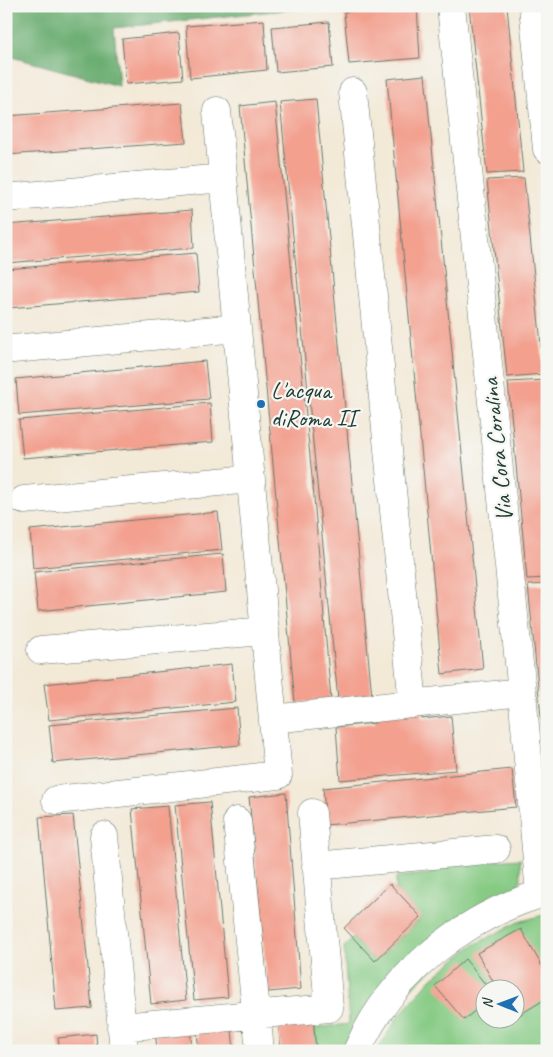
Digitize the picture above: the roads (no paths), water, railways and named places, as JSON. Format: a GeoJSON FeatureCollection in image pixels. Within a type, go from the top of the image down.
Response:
{"type":"FeatureCollection","features":[{"type":"Feature","properties":{"kind":"lane","name":"Via Cora Coralina"},"geometry":{"type":"LineString","coordinates":[[451,6],[543,893]]}},
{"type":"Feature","properties":{"kind":"lane"},"geometry":{"type":"LineString","coordinates":[[533,6],[544,97],[547,149]]}},
{"type":"Feature","properties":{"kind":"lane"},"geometry":{"type":"LineString","coordinates":[[353,92],[412,704]]}},
{"type":"Feature","properties":{"kind":"lane"},"geometry":{"type":"LineString","coordinates":[[56,800],[278,775],[217,110]]}},
{"type":"Feature","properties":{"kind":"lane"},"geometry":{"type":"LineString","coordinates":[[6,198],[223,178]]}},
{"type":"Feature","properties":{"kind":"lane"},"geometry":{"type":"LineString","coordinates":[[13,350],[237,328]]}},
{"type":"Feature","properties":{"kind":"lane"},"geometry":{"type":"LineString","coordinates":[[24,500],[251,479]]}},
{"type":"Feature","properties":{"kind":"lane"},"geometry":{"type":"LineString","coordinates":[[41,650],[265,631]]}},
{"type":"Feature","properties":{"kind":"lane"},"geometry":{"type":"LineString","coordinates":[[273,719],[522,692]]}},
{"type":"Feature","properties":{"kind":"lane"},"geometry":{"type":"LineString","coordinates":[[104,836],[123,1039],[255,1016],[330,1008],[312,813]]}},
{"type":"Feature","properties":{"kind":"lane"},"geometry":{"type":"LineString","coordinates":[[237,821],[260,1051]]}},
{"type":"Feature","properties":{"kind":"lane"},"geometry":{"type":"LineString","coordinates":[[316,866],[496,848]]}},
{"type":"Feature","properties":{"kind":"lane"},"geometry":{"type":"LineString","coordinates":[[357,1051],[379,1011],[429,955],[458,932],[490,914],[543,893]]}},
{"type":"Feature","properties":{"kind":"place","name":"L'acqua diRoma II"},"geometry":{"type":"Point","coordinates":[261,404]}}]}
